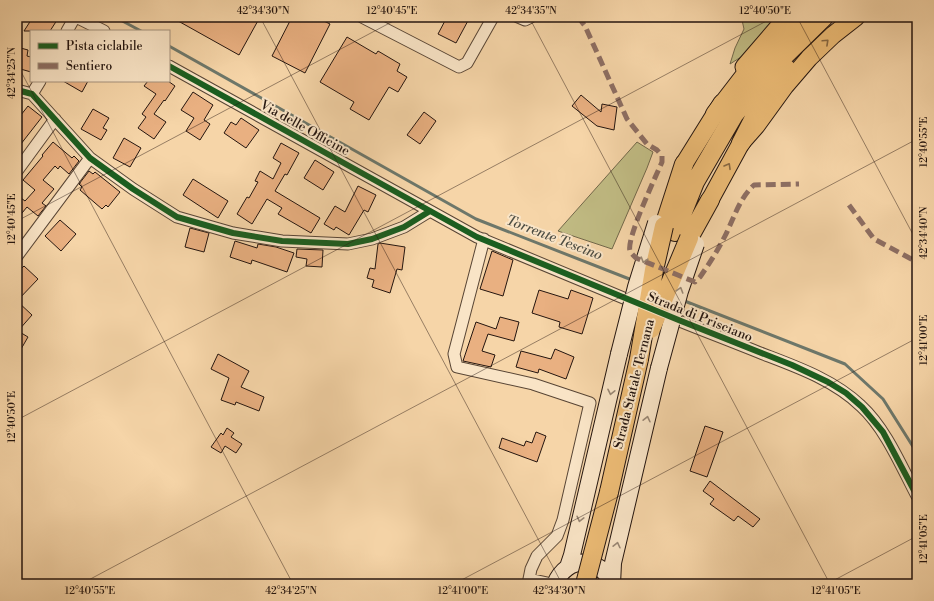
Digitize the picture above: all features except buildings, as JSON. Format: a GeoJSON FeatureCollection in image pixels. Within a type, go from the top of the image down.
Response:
{"type":"FeatureCollection","features":[{"type":"Feature","properties":{"kind":"highway"},"geometry":{"type":"LineString","coordinates":[[715,114],[745,75],[767,53],[795,26],[814,17]]}},
{"type":"Feature","properties":{"kind":"highway"},"geometry":{"type":"LineString","coordinates":[[741,143],[768,93],[825,17]]}},
{"type":"Feature","properties":{"kind":"highway","name":"Strada Statale Ternana"},"geometry":{"type":"LineString","coordinates":[[585,584],[609,492],[639,359],[676,232],[695,182],[734,115],[770,70],[825,17]]}},
{"type":"Feature","properties":{"kind":"highway"},"geometry":{"type":"LineString","coordinates":[[676,232],[684,164]]}},
{"type":"Feature","properties":{"kind":"highway"},"geometry":{"type":"LineString","coordinates":[[676,232],[710,200]]}},
{"type":"Feature","properties":{"kind":"main road"},"geometry":{"type":"LineString","coordinates":[[684,164],[741,70],[787,17]]}},
{"type":"Feature","properties":{"kind":"main road"},"geometry":{"type":"LineString","coordinates":[[710,200],[741,143],[756,126],[785,86],[809,58],[833,35],[856,17]]}},
{"type":"Feature","properties":{"kind":"main road"},"geometry":{"type":"LineString","coordinates":[[568,567],[636,287],[676,232]]}},
{"type":"Feature","properties":{"kind":"main road"},"geometry":{"type":"LineString","coordinates":[[612,584],[613,563],[659,368],[680,291],[676,232]]}},
{"type":"Feature","properties":{"kind":"main road"},"geometry":{"type":"LineString","coordinates":[[555,584],[560,574],[568,567],[581,562],[596,565],[605,571],[612,584]]}},
{"type":"Feature","properties":{"kind":"street"},"geometry":{"type":"LineString","coordinates":[[68,30],[75,17],[102,30]]}},
{"type":"Feature","properties":{"kind":"street"},"geometry":{"type":"LineString","coordinates":[[362,17],[459,67],[468,63],[493,17]]}},
{"type":"Feature","properties":{"kind":"street"},"geometry":{"type":"LineString","coordinates":[[518,17],[525,20],[531,17]]}},
{"type":"Feature","properties":{"kind":"street","name":"Via delle Officine"},"geometry":{"type":"LineString","coordinates":[[170,67],[430,211]]}},
{"type":"Feature","properties":{"kind":"street"},"geometry":{"type":"LineString","coordinates":[[32,94],[39,82]]}},
{"type":"Feature","properties":{"kind":"street"},"geometry":{"type":"LineString","coordinates":[[17,90],[32,94],[90,158],[133,189],[177,217],[233,233],[282,241],[348,244],[372,239],[404,227],[430,211]]}},
{"type":"Feature","properties":{"kind":"street"},"geometry":{"type":"LineString","coordinates":[[17,171],[55,119]]}},
{"type":"Feature","properties":{"kind":"street"},"geometry":{"type":"LineString","coordinates":[[17,256],[90,158]]}},
{"type":"Feature","properties":{"kind":"street","name":"Strada di Prisciano"},"geometry":{"type":"LineString","coordinates":[[430,211],[484,239],[681,321],[792,365],[828,382],[846,393],[862,407],[883,432],[917,496]]}},
{"type":"Feature","properties":{"kind":"street"},"geometry":{"type":"LineString","coordinates":[[484,239],[454,354],[457,368],[533,384],[590,403],[558,536],[537,556],[529,581],[552,584]]}},
{"type":"Feature","properties":{"kind":"shaded area"},"geometry":{"type":"Polygon","coordinates":[[[725,17],[775,17],[752,50],[730,64],[735,48],[744,29],[742,20],[725,17]]]}},
{"type":"Feature","properties":{"kind":"shaded area"},"geometry":{"type":"Polygon","coordinates":[[[637,142],[653,152],[612,249],[558,231],[637,142]]]}},
{"type":"Feature","properties":{"kind":"waterway","name":"Torrente Tescino"},"geometry":{"type":"LineString","coordinates":[[115,17],[139,30]]}},
{"type":"Feature","properties":{"kind":"waterway","name":"Torrente Tescino"},"geometry":{"type":"LineString","coordinates":[[170,47],[476,219],[632,280]]}},
{"type":"Feature","properties":{"kind":"waterway","name":"Torrente Tescino"},"geometry":{"type":"LineString","coordinates":[[682,300],[845,364],[883,399],[917,453]]}},
{"type":"Feature","properties":{"kind":"marked path"},"geometry":{"type":"LineString","coordinates":[[578,17],[585,26],[627,119],[647,144],[657,150],[662,156],[662,162],[632,234],[630,251],[636,258],[695,282],[700,277],[725,236],[744,196],[754,185],[799,184]]}},
{"type":"Feature","properties":{"kind":"marked path"},"geometry":{"type":"LineString","coordinates":[[849,205],[874,239],[917,262]]}},
{"type":"Feature","properties":{"kind":"cycle path"},"geometry":{"type":"LineString","coordinates":[[170,67],[477,237],[792,365],[828,382],[846,393],[862,407],[883,432],[917,496]]}},
{"type":"Feature","properties":{"kind":"cycle path"},"geometry":{"type":"LineString","coordinates":[[17,90],[32,94],[90,158],[133,189],[177,217],[233,233],[282,241],[348,244],[372,239],[404,227],[430,211]]}}]}
